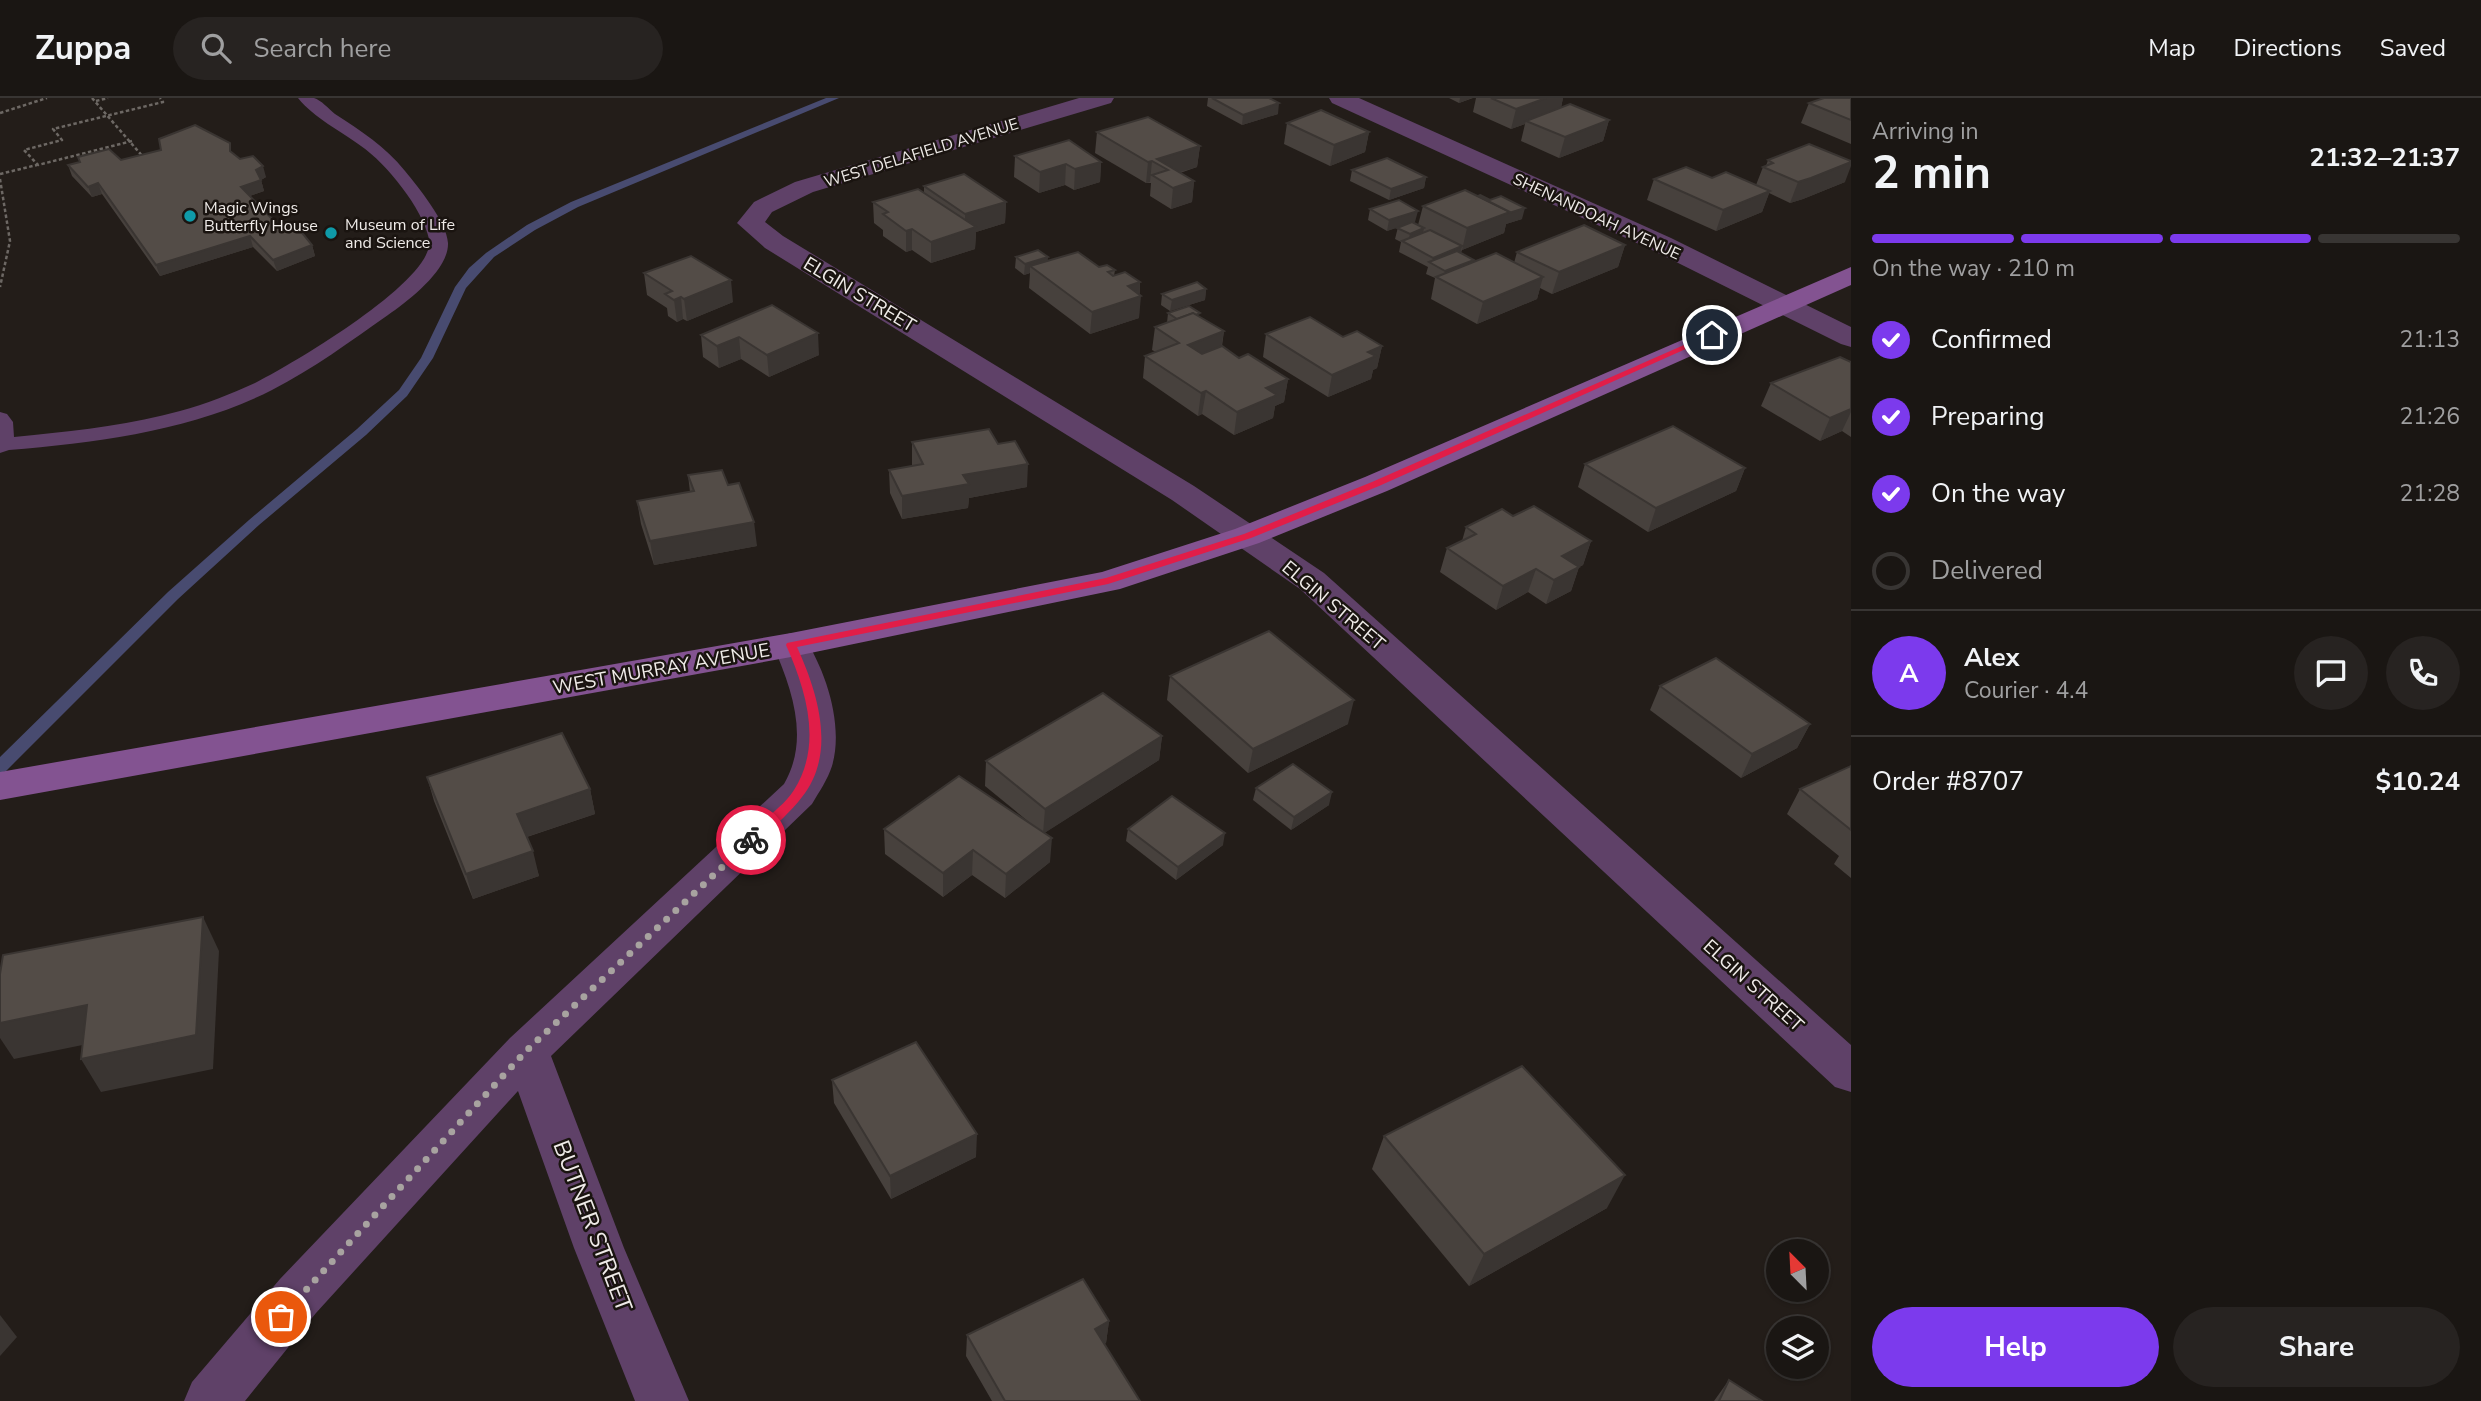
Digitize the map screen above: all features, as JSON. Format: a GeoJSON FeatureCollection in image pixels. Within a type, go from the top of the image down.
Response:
{"type":"FeatureCollection","features":[{"type":"Feature","properties":{"kind":"street","name":"WEST DELAFIELD AVENUE"},"geometry":{"type":"LineString","coordinates":[[750,223],[763,207],[804,187],[1103,98]]}},
{"type":"Feature","properties":{"kind":"street","name":"SHENANDOAH AVENUE"},"geometry":{"type":"LineString","coordinates":[[1340,98],[1788,304],[1851,338]]}},
{"type":"Feature","properties":{"kind":"street","name":"ELGIN STREET"},"geometry":{"type":"LineString","coordinates":[[750,223],[774,242],[1172,485],[1312,581],[1851,1073]]}},
{"type":"Feature","properties":{"kind":"street","name":"WEST MURRAY AVENUE"},"geometry":{"type":"LineString","coordinates":[[0,786],[791,645],[1108,581],[1247,536],[1376,484],[1637,366],[1851,275]]}},
{"type":"Feature","properties":{"kind":"street"},"geometry":{"type":"LineString","coordinates":[[211,1401],[298,1296],[526,1051],[798,794],[813,763],[817,728],[804,673],[791,645]]}},
{"type":"Feature","properties":{"kind":"street","name":"BUTNER STREET"},"geometry":{"type":"LineString","coordinates":[[526,1051],[599,1248],[662,1401]]}},
{"type":"Feature","properties":{"kind":"lane"},"geometry":{"type":"LineString","coordinates":[[0,418],[3,422],[1,446],[95,436],[190,415],[246,394],[308,362],[400,298],[437,258],[440,241],[429,213],[378,150],[306,98]]}},
{"type":"Feature","properties":{"kind":"path"},"geometry":{"type":"LineString","coordinates":[[0,113],[47,98]]}},
{"type":"Feature","properties":{"kind":"path"},"geometry":{"type":"LineString","coordinates":[[94,99],[108,98]]}},
{"type":"Feature","properties":{"kind":"path"},"geometry":{"type":"LineString","coordinates":[[38,165],[24,150],[62,140],[53,129],[163,102],[160,98]]}},
{"type":"Feature","properties":{"kind":"path"},"geometry":{"type":"LineString","coordinates":[[94,99],[149,164]]}},
{"type":"Feature","properties":{"kind":"path"},"geometry":{"type":"LineString","coordinates":[[0,287],[10,241],[0,176],[132,141]]}},
{"type":"Feature","properties":{"kind":"building"},"geometry":{"type":"Polygon","coordinates":[[[1212,98],[1269,98],[1279,103],[1243,115],[1212,98]]]}},
{"type":"Feature","properties":{"kind":"building"},"geometry":{"type":"Polygon","coordinates":[[[1491,98],[1546,98],[1516,109],[1491,98]]]}},
{"type":"Feature","properties":{"kind":"building"},"geometry":{"type":"Polygon","coordinates":[[[1824,98],[1851,98],[1851,120],[1809,103],[1824,98]]]}},
{"type":"Feature","properties":{"kind":"building"},"geometry":{"type":"Polygon","coordinates":[[[1570,104],[1609,120],[1565,137],[1526,121],[1570,104]]]}},
{"type":"Feature","properties":{"kind":"building"},"geometry":{"type":"Polygon","coordinates":[[[1321,110],[1369,132],[1334,145],[1287,123],[1321,110]]]}},
{"type":"Feature","properties":{"kind":"building"},"geometry":{"type":"Polygon","coordinates":[[[1148,117],[1200,146],[1157,159],[1194,181],[1173,188],[1152,175],[1168,170],[1152,161],[1148,162],[1097,132],[1148,117]]]}},
{"type":"Feature","properties":{"kind":"building","name":"Magic Wings Butterfly House"},"geometry":{"type":"Polygon","coordinates":[[[195,125],[230,143],[230,151],[240,159],[253,156],[263,166],[256,170],[261,180],[241,187],[281,228],[295,224],[312,245],[273,260],[250,236],[156,265],[98,183],[88,187],[68,165],[80,162],[78,157],[109,149],[121,160],[161,150],[159,139],[195,125]]]}},
{"type":"Feature","properties":{"kind":"building"},"geometry":{"type":"Polygon","coordinates":[[[1069,140],[1101,162],[1075,169],[1066,164],[1040,172],[1015,156],[1069,140]]]}},
{"type":"Feature","properties":{"kind":"building"},"geometry":{"type":"Polygon","coordinates":[[[1809,144],[1851,162],[1798,182],[1763,167],[1773,163],[1768,160],[1809,144]]]}},
{"type":"Feature","properties":{"kind":"building"},"geometry":{"type":"Polygon","coordinates":[[[1387,158],[1426,177],[1391,189],[1352,170],[1387,158]]]}},
{"type":"Feature","properties":{"kind":"building"},"geometry":{"type":"Polygon","coordinates":[[[1686,167],[1712,178],[1726,172],[1770,191],[1723,210],[1654,179],[1686,167]]]}},
{"type":"Feature","properties":{"kind":"building"},"geometry":{"type":"Polygon","coordinates":[[[964,174],[1006,202],[965,214],[924,186],[964,174]]]}},
{"type":"Feature","properties":{"kind":"building"},"geometry":{"type":"Polygon","coordinates":[[[918,189],[976,227],[931,242],[912,229],[906,231],[883,214],[888,212],[873,202],[918,189]]]}},
{"type":"Feature","properties":{"kind":"building"},"geometry":{"type":"Polygon","coordinates":[[[1465,190],[1510,212],[1467,228],[1423,206],[1465,190]]]}},
{"type":"Feature","properties":{"kind":"building"},"geometry":{"type":"Polygon","coordinates":[[[1478,196],[1490,200],[1501,196],[1525,208],[1509,213],[1478,196]]]}},
{"type":"Feature","properties":{"kind":"building"},"geometry":{"type":"Polygon","coordinates":[[[1399,200],[1418,211],[1389,220],[1370,209],[1399,200]]]}},
{"type":"Feature","properties":{"kind":"building"},"geometry":{"type":"Polygon","coordinates":[[[1412,222],[1424,228],[1410,234],[1397,228],[1412,222]]]}},
{"type":"Feature","properties":{"kind":"building"},"geometry":{"type":"Polygon","coordinates":[[[1584,225],[1625,245],[1559,272],[1517,252],[1584,225]]]}},
{"type":"Feature","properties":{"kind":"building"},"geometry":{"type":"Polygon","coordinates":[[[1430,230],[1462,246],[1433,258],[1402,241],[1430,230]]]}},
{"type":"Feature","properties":{"kind":"building"},"geometry":{"type":"Polygon","coordinates":[[[1038,250],[1048,257],[1025,264],[1016,257],[1038,250]]]}},
{"type":"Feature","properties":{"kind":"building"},"geometry":{"type":"Polygon","coordinates":[[[1457,251],[1474,260],[1445,271],[1429,262],[1457,251]]]}},
{"type":"Feature","properties":{"kind":"building"},"geometry":{"type":"Polygon","coordinates":[[[1078,252],[1099,267],[1107,265],[1115,270],[1108,272],[1113,276],[1125,272],[1140,282],[1128,286],[1141,296],[1092,312],[1030,266],[1078,252]]]}},
{"type":"Feature","properties":{"kind":"building"},"geometry":{"type":"Polygon","coordinates":[[[1496,253],[1543,277],[1483,302],[1436,277],[1496,253]]]}},
{"type":"Feature","properties":{"kind":"building"},"geometry":{"type":"Polygon","coordinates":[[[691,256],[731,280],[684,299],[681,297],[674,300],[665,294],[672,291],[644,273],[691,256]]]}},
{"type":"Feature","properties":{"kind":"building"},"geometry":{"type":"Polygon","coordinates":[[[1197,282],[1206,289],[1172,300],[1162,294],[1197,282]]]}},
{"type":"Feature","properties":{"kind":"building"},"geometry":{"type":"Polygon","coordinates":[[[772,305],[818,333],[767,355],[739,337],[717,346],[701,335],[772,305]]]}},
{"type":"Feature","properties":{"kind":"building"},"geometry":{"type":"Polygon","coordinates":[[[1189,306],[1200,313],[1177,319],[1168,313],[1189,306]]]}},
{"type":"Feature","properties":{"kind":"building"},"geometry":{"type":"Polygon","coordinates":[[[1193,313],[1224,331],[1188,345],[1202,354],[1222,346],[1239,358],[1248,354],[1288,379],[1266,388],[1277,395],[1237,412],[1206,391],[1201,393],[1145,356],[1179,343],[1155,327],[1193,313]]]}},
{"type":"Feature","properties":{"kind":"building"},"geometry":{"type":"Polygon","coordinates":[[[1310,317],[1343,337],[1357,331],[1382,346],[1368,352],[1376,356],[1332,375],[1266,334],[1310,317]]]}},
{"type":"Feature","properties":{"kind":"building"},"geometry":{"type":"Polygon","coordinates":[[[1840,357],[1851,362],[1851,409],[1830,418],[1771,383],[1840,357]]]}},
{"type":"Feature","properties":{"kind":"building"},"geometry":{"type":"Polygon","coordinates":[[[1673,426],[1745,468],[1656,508],[1585,464],[1673,426]]]}},
{"type":"Feature","properties":{"kind":"building"},"geometry":{"type":"Polygon","coordinates":[[[989,429],[998,444],[1015,441],[1028,464],[963,475],[969,484],[902,496],[889,470],[923,464],[912,442],[989,429]]]}},
{"type":"Feature","properties":{"kind":"building"},"geometry":{"type":"Polygon","coordinates":[[[722,470],[728,485],[739,483],[754,522],[650,541],[637,501],[694,491],[688,475],[722,470]]]}},
{"type":"Feature","properties":{"kind":"building"},"geometry":{"type":"Polygon","coordinates":[[[1534,506],[1591,541],[1562,556],[1579,567],[1554,580],[1536,569],[1503,586],[1447,548],[1476,534],[1466,527],[1502,509],[1513,516],[1534,506]]]}},
{"type":"Feature","properties":{"kind":"building"},"geometry":{"type":"Polygon","coordinates":[[[1269,631],[1354,700],[1253,749],[1170,676],[1269,631]]]}},
{"type":"Feature","properties":{"kind":"building"},"geometry":{"type":"Polygon","coordinates":[[[1716,658],[1810,724],[1752,754],[1660,686],[1716,658]]]}},
{"type":"Feature","properties":{"kind":"building"},"geometry":{"type":"Polygon","coordinates":[[[1103,693],[1162,736],[1045,809],[986,761],[1103,693]]]}},
{"type":"Feature","properties":{"kind":"building"},"geometry":{"type":"Polygon","coordinates":[[[562,733],[590,789],[517,814],[533,851],[466,874],[427,777],[562,733]]]}},
{"type":"Feature","properties":{"kind":"building"},"geometry":{"type":"Polygon","coordinates":[[[1293,764],[1332,792],[1294,817],[1256,788],[1293,764]]]}},
{"type":"Feature","properties":{"kind":"building"},"geometry":{"type":"Polygon","coordinates":[[[1851,766],[1851,830],[1800,789],[1851,766]]]}},
{"type":"Feature","properties":{"kind":"building"},"geometry":{"type":"Polygon","coordinates":[[[959,776],[1052,838],[1006,874],[973,850],[943,873],[884,829],[959,776]]]}},
{"type":"Feature","properties":{"kind":"building"},"geometry":{"type":"Polygon","coordinates":[[[1172,796],[1225,833],[1178,867],[1128,829],[1172,796]]]}},
{"type":"Feature","properties":{"kind":"building"},"geometry":{"type":"Polygon","coordinates":[[[203,917],[196,1035],[81,1059],[87,1005],[0,1023],[0,974],[3,955],[203,917]]]}},
{"type":"Feature","properties":{"kind":"building"},"geometry":{"type":"Polygon","coordinates":[[[916,1042],[977,1134],[890,1176],[832,1080],[916,1042]]]}},
{"type":"Feature","properties":{"kind":"building"},"geometry":{"type":"Polygon","coordinates":[[[1522,1066],[1625,1175],[1484,1254],[1384,1136],[1522,1066]]]}},
{"type":"Feature","properties":{"kind":"building"},"geometry":{"type":"Polygon","coordinates":[[[1083,1279],[1109,1321],[1095,1329],[1140,1401],[1005,1401],[967,1335],[1083,1279]]]}},
{"type":"Feature","properties":{"kind":"building"},"geometry":{"type":"Polygon","coordinates":[[[1729,1380],[1762,1401],[1719,1401],[1729,1380]]]}},
{"type":"Feature","properties":{"kind":"waterway"},"geometry":{"type":"LineString","coordinates":[[0,767],[173,595],[254,522],[362,432],[403,393],[427,358],[461,287],[490,255],[552,215],[834,98]]}},
{"type":"Feature","properties":{"kind":"way so far"},"geometry":{"type":"LineString","coordinates":[[281,1317],[526,1051],[751,840]]}},
{"type":"Feature","properties":{"kind":"place","name":"Magic Wings Butterfly House"},"geometry":{"type":"Point","coordinates":[190,216]}},
{"type":"Feature","properties":{"kind":"place","name":"Museum of Life and Science"},"geometry":{"type":"Point","coordinates":[331,233]}},
{"type":"Feature","properties":{"kind":"route"},"geometry":{"type":"LineString","coordinates":[[751,840],[798,794],[813,763],[817,728],[804,673],[791,645],[1108,581],[1247,536],[1376,484],[1712,335]]}}]}
